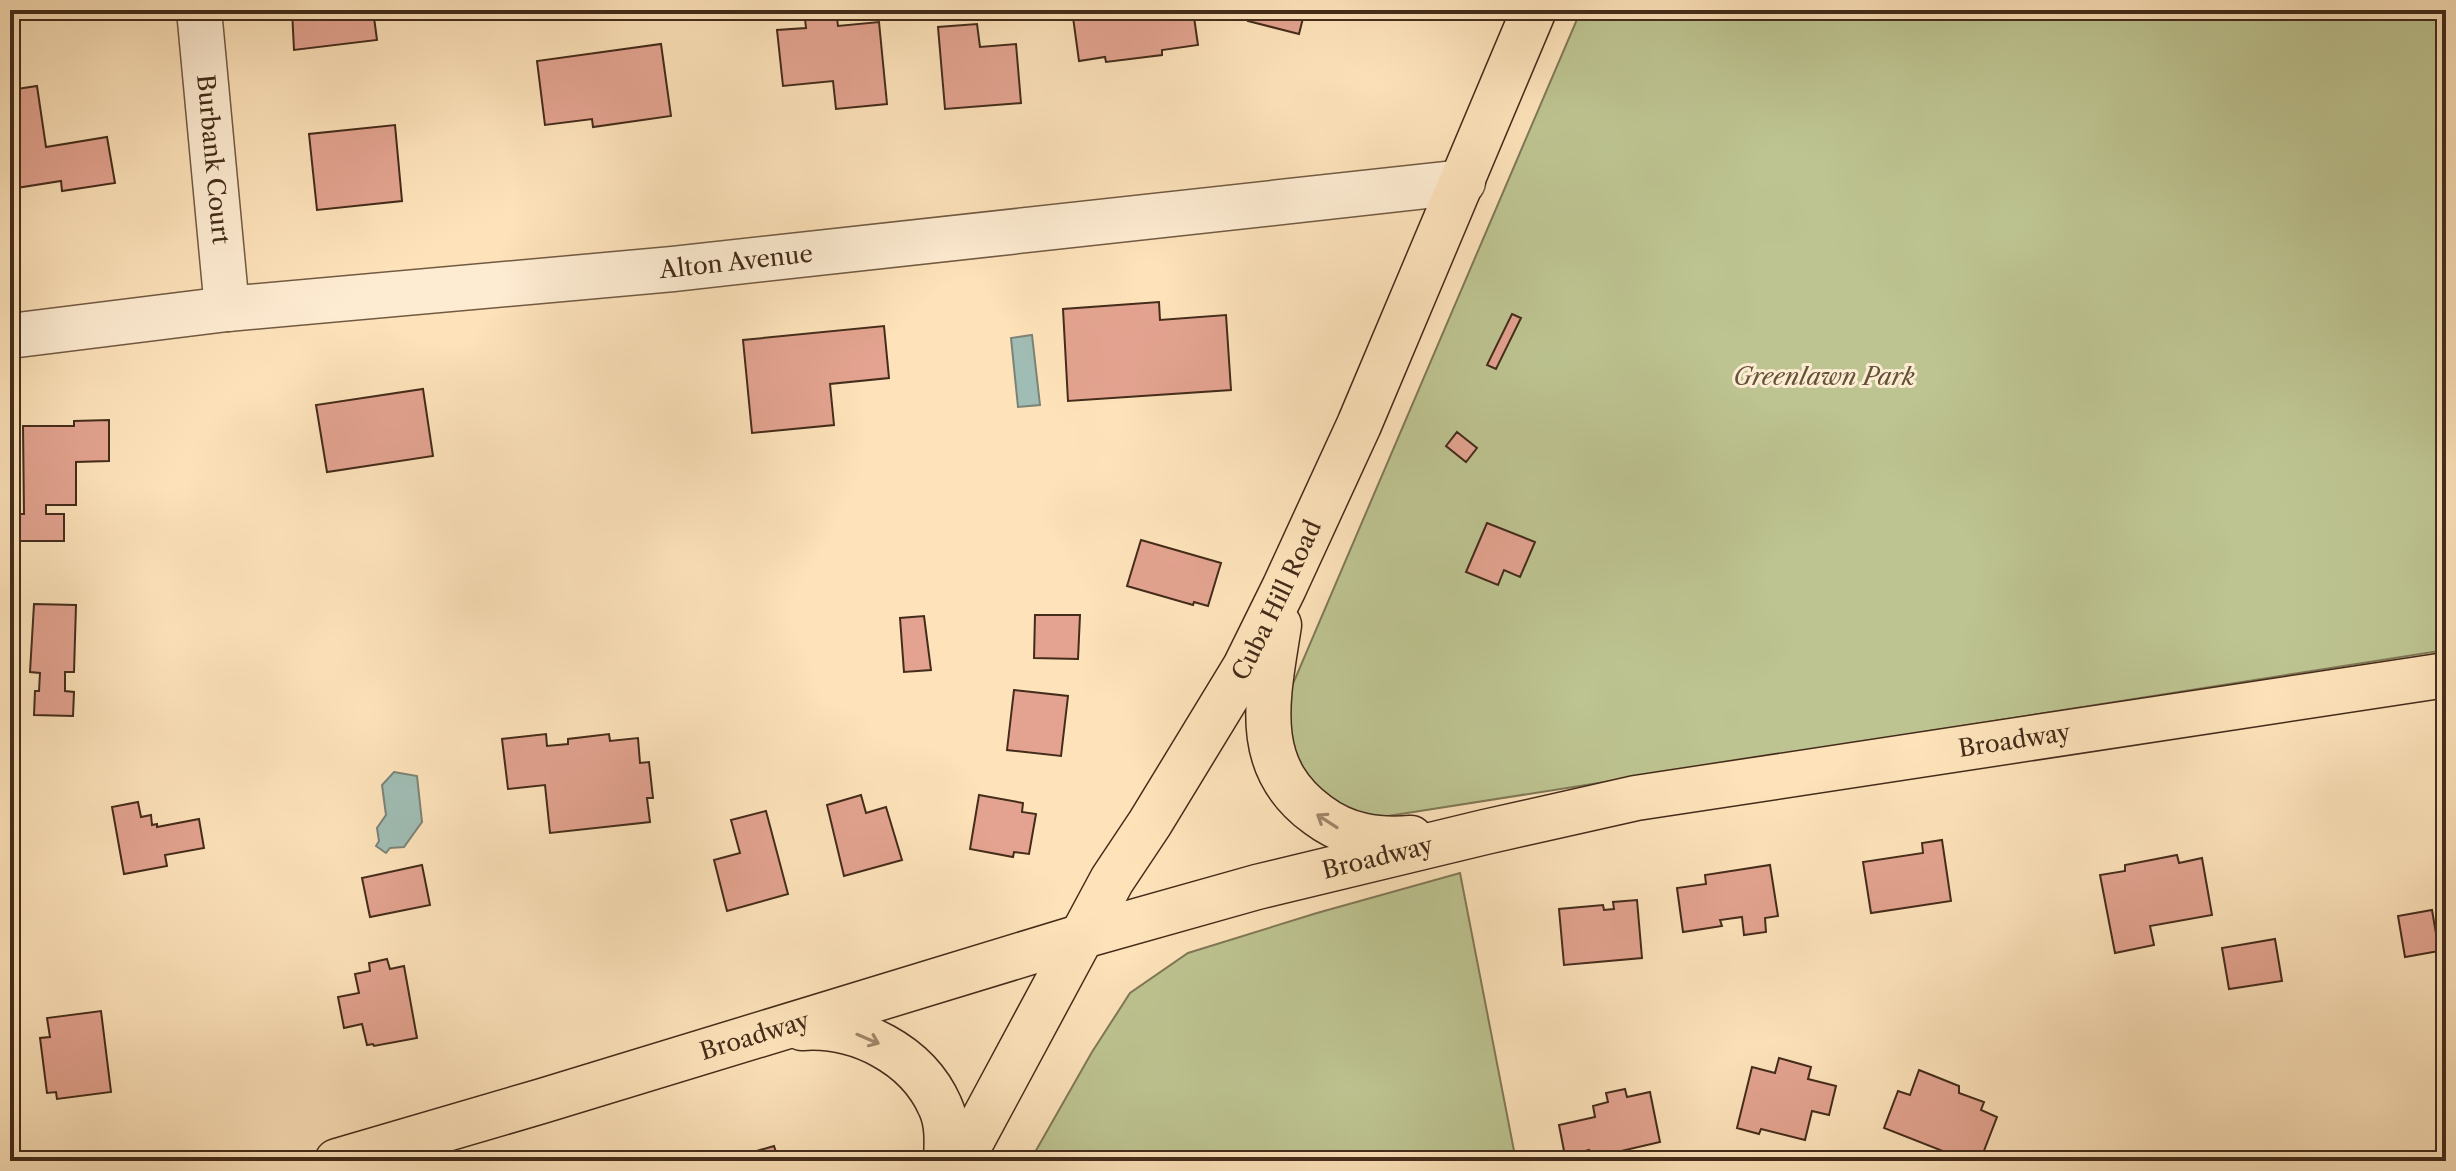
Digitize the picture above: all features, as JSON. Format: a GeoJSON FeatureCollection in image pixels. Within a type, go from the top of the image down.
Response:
{"type":"FeatureCollection","features":[{"type":"Feature","properties":{"kind":"main road","name":"Cuba Hill Road"},"geometry":{"type":"LineString","coordinates":[[961,1161],[1112,880],[1245,667],[1359,425],[1534,10]]}},
{"type":"Feature","properties":{"kind":"main road"},"geometry":{"type":"LineString","coordinates":[[1284,588],[1267,712],[1276,764],[1281,778],[1298,801],[1344,832],[1365,836],[1405,838],[1485,832]]}},
{"type":"Feature","properties":{"kind":"main road","name":"Broadway"},"geometry":{"type":"LineString","coordinates":[[337,1161],[390,1154],[764,1032],[1083,936],[1257,887],[1485,832],[1636,798],[2446,675]]}},
{"type":"Feature","properties":{"kind":"main road"},"geometry":{"type":"LineString","coordinates":[[764,1032],[817,1027],[854,1033],[890,1049],[921,1076],[940,1106],[947,1132],[946,1161]]}},
{"type":"Feature","properties":{"kind":"street","name":"Burbank Court"},"geometry":{"type":"LineString","coordinates":[[199,10],[227,309]]}},
{"type":"Feature","properties":{"kind":"street","name":"Alton Avenue"},"geometry":{"type":"LineString","coordinates":[[10,336],[227,309],[673,269],[1463,182]]}},
{"type":"Feature","properties":{"kind":"green space","name":"Greenlawn Park"},"geometry":{"type":"Polygon","coordinates":[[[1581,10],[2446,10],[2446,650],[1369,819],[1300,785],[1283,707],[1581,10]]]}},
{"type":"Feature","properties":{"kind":"green space"},"geometry":{"type":"Polygon","coordinates":[[[1460,873],[1516,1161],[1030,1161],[1092,1052],[1130,993],[1188,953],[1460,873]]]}},
{"type":"Feature","properties":{"kind":"water"},"geometry":{"type":"Polygon","coordinates":[[[1032,335],[1040,405],[1018,407],[1011,338],[1032,335]]]}},
{"type":"Feature","properties":{"kind":"water"},"geometry":{"type":"Polygon","coordinates":[[[394,772],[417,776],[422,822],[404,847],[390,848],[386,853],[376,846],[379,841],[377,828],[386,815],[382,785],[394,772]]]}},
{"type":"Feature","properties":{"kind":"building"},"geometry":{"type":"Polygon","coordinates":[[[292,10],[373,10],[377,40],[294,50],[292,10]]]}},
{"type":"Feature","properties":{"kind":"building"},"geometry":{"type":"Polygon","coordinates":[[[804,10],[836,10],[838,26],[879,22],[887,104],[836,109],[833,81],[783,86],[777,30],[806,28],[804,10]]]}},
{"type":"Feature","properties":{"kind":"building"},"geometry":{"type":"Polygon","coordinates":[[[1072,10],[1193,10],[1198,45],[1162,50],[1162,55],[1106,62],[1105,57],[1079,61],[1072,10]]]}},
{"type":"Feature","properties":{"kind":"building"},"geometry":{"type":"Polygon","coordinates":[[[1251,10],[1305,10],[1299,34],[1248,21],[1251,10]]]}},
{"type":"Feature","properties":{"kind":"building"},"geometry":{"type":"Polygon","coordinates":[[[977,24],[980,47],[1016,44],[1021,103],[945,109],[938,27],[977,24]]]}},
{"type":"Feature","properties":{"kind":"building"},"geometry":{"type":"Polygon","coordinates":[[[661,44],[671,116],[593,127],[592,119],[545,125],[537,61],[661,44]]]}},
{"type":"Feature","properties":{"kind":"building"},"geometry":{"type":"Polygon","coordinates":[[[37,86],[46,147],[107,137],[115,183],[62,191],[61,181],[10,189],[10,90],[37,86]]]}},
{"type":"Feature","properties":{"kind":"building"},"geometry":{"type":"Polygon","coordinates":[[[395,125],[402,201],[317,210],[309,134],[395,125]]]}},
{"type":"Feature","properties":{"kind":"building"},"geometry":{"type":"Polygon","coordinates":[[[1159,302],[1160,320],[1226,315],[1231,390],[1068,401],[1063,309],[1159,302]]]}},
{"type":"Feature","properties":{"kind":"building"},"geometry":{"type":"Polygon","coordinates":[[[1512,314],[1521,318],[1496,369],[1487,365],[1512,314]]]}},
{"type":"Feature","properties":{"kind":"building"},"geometry":{"type":"Polygon","coordinates":[[[884,326],[889,378],[830,384],[834,425],[752,433],[743,340],[884,326]]]}},
{"type":"Feature","properties":{"kind":"building"},"geometry":{"type":"Polygon","coordinates":[[[423,389],[433,456],[327,472],[316,405],[423,389]]]}},
{"type":"Feature","properties":{"kind":"building"},"geometry":{"type":"Polygon","coordinates":[[[109,420],[109,461],[76,462],[76,505],[46,505],[46,514],[64,514],[64,541],[10,541],[10,514],[24,514],[23,426],[74,426],[74,421],[109,420]]]}},
{"type":"Feature","properties":{"kind":"building"},"geometry":{"type":"Polygon","coordinates":[[[1457,432],[1477,448],[1466,462],[1446,446],[1457,432]]]}},
{"type":"Feature","properties":{"kind":"building"},"geometry":{"type":"Polygon","coordinates":[[[1487,523],[1535,542],[1520,577],[1504,570],[1498,585],[1466,572],[1487,523]]]}},
{"type":"Feature","properties":{"kind":"building"},"geometry":{"type":"Polygon","coordinates":[[[1141,540],[1221,563],[1208,606],[1194,602],[1193,605],[1127,586],[1141,540]]]}},
{"type":"Feature","properties":{"kind":"building"},"geometry":{"type":"Polygon","coordinates":[[[34,604],[76,605],[74,672],[65,672],[65,691],[74,692],[73,716],[34,715],[35,691],[39,691],[40,673],[30,672],[34,604]]]}},
{"type":"Feature","properties":{"kind":"building"},"geometry":{"type":"Polygon","coordinates":[[[1035,615],[1080,615],[1078,659],[1034,658],[1035,615]]]}},
{"type":"Feature","properties":{"kind":"building"},"geometry":{"type":"Polygon","coordinates":[[[924,616],[931,670],[904,672],[900,618],[924,616]]]}},
{"type":"Feature","properties":{"kind":"building"},"geometry":{"type":"Polygon","coordinates":[[[1014,690],[1068,696],[1061,756],[1007,750],[1014,690]]]}},
{"type":"Feature","properties":{"kind":"building"},"geometry":{"type":"Polygon","coordinates":[[[546,734],[547,746],[568,744],[568,739],[609,734],[610,741],[638,738],[640,763],[649,762],[653,798],[647,798],[650,822],[550,833],[545,785],[508,789],[502,739],[546,734]]]}},
{"type":"Feature","properties":{"kind":"building"},"geometry":{"type":"Polygon","coordinates":[[[861,795],[866,813],[886,807],[902,860],[844,876],[827,805],[861,795]]]}},
{"type":"Feature","properties":{"kind":"building"},"geometry":{"type":"Polygon","coordinates":[[[979,795],[1023,803],[1022,812],[1036,814],[1029,854],[1014,852],[1013,857],[970,849],[979,795]]]}},
{"type":"Feature","properties":{"kind":"building"},"geometry":{"type":"Polygon","coordinates":[[[138,802],[141,817],[151,815],[152,825],[157,824],[157,827],[199,819],[204,848],[165,855],[167,866],[124,874],[112,807],[138,802]]]}},
{"type":"Feature","properties":{"kind":"building"},"geometry":{"type":"Polygon","coordinates":[[[766,811],[788,894],[727,911],[714,860],[740,853],[731,820],[766,811]]]}},
{"type":"Feature","properties":{"kind":"building"},"geometry":{"type":"Polygon","coordinates":[[[1942,840],[1951,901],[1871,913],[1863,862],[1923,853],[1922,843],[1942,840]]]}},
{"type":"Feature","properties":{"kind":"building"},"geometry":{"type":"Polygon","coordinates":[[[2177,855],[2179,863],[2202,858],[2212,915],[2150,926],[2154,945],[2115,953],[2100,875],[2125,871],[2125,865],[2177,855]]]}},
{"type":"Feature","properties":{"kind":"building"},"geometry":{"type":"Polygon","coordinates":[[[422,865],[430,905],[370,917],[362,878],[422,865]]]}},
{"type":"Feature","properties":{"kind":"building"},"geometry":{"type":"Polygon","coordinates":[[[1770,865],[1778,916],[1765,918],[1766,932],[1744,935],[1742,917],[1720,920],[1722,926],[1683,932],[1677,888],[1706,884],[1705,875],[1770,865]]]}},
{"type":"Feature","properties":{"kind":"building"},"geometry":{"type":"Polygon","coordinates":[[[1637,900],[1642,958],[1564,965],[1559,909],[1603,905],[1604,910],[1614,909],[1613,902],[1637,900]]]}},
{"type":"Feature","properties":{"kind":"building"},"geometry":{"type":"Polygon","coordinates":[[[2432,910],[2439,951],[2405,957],[2398,916],[2432,910]]]}},
{"type":"Feature","properties":{"kind":"building"},"geometry":{"type":"Polygon","coordinates":[[[2275,939],[2282,981],[2229,989],[2222,948],[2275,939]]]}},
{"type":"Feature","properties":{"kind":"building"},"geometry":{"type":"Polygon","coordinates":[[[387,959],[390,969],[404,966],[417,1038],[367,1045],[362,1024],[344,1028],[338,997],[359,993],[355,974],[370,971],[369,963],[387,959]]]}},
{"type":"Feature","properties":{"kind":"building"},"geometry":{"type":"Polygon","coordinates":[[[101,1011],[111,1092],[57,1099],[56,1092],[47,1093],[40,1038],[50,1037],[47,1018],[101,1011]]]}},
{"type":"Feature","properties":{"kind":"building"},"geometry":{"type":"Polygon","coordinates":[[[1779,1058],[1811,1067],[1808,1079],[1836,1086],[1829,1115],[1812,1111],[1805,1140],[1761,1129],[1759,1134],[1737,1128],[1752,1067],[1775,1073],[1779,1058]]]}},
{"type":"Feature","properties":{"kind":"building"},"geometry":{"type":"Polygon","coordinates":[[[1919,1070],[1959,1086],[1959,1093],[1984,1102],[1981,1110],[1997,1117],[1980,1161],[1968,1161],[1884,1128],[1898,1091],[1910,1095],[1919,1070]]]}},
{"type":"Feature","properties":{"kind":"building"},"geometry":{"type":"Polygon","coordinates":[[[1625,1089],[1627,1097],[1650,1092],[1660,1142],[1592,1161],[1589,1150],[1565,1156],[1559,1125],[1595,1117],[1593,1106],[1608,1102],[1606,1093],[1625,1089]]]}},
{"type":"Feature","properties":{"kind":"building"},"geometry":{"type":"Polygon","coordinates":[[[774,1146],[779,1161],[722,1161],[774,1146]]]}}]}
